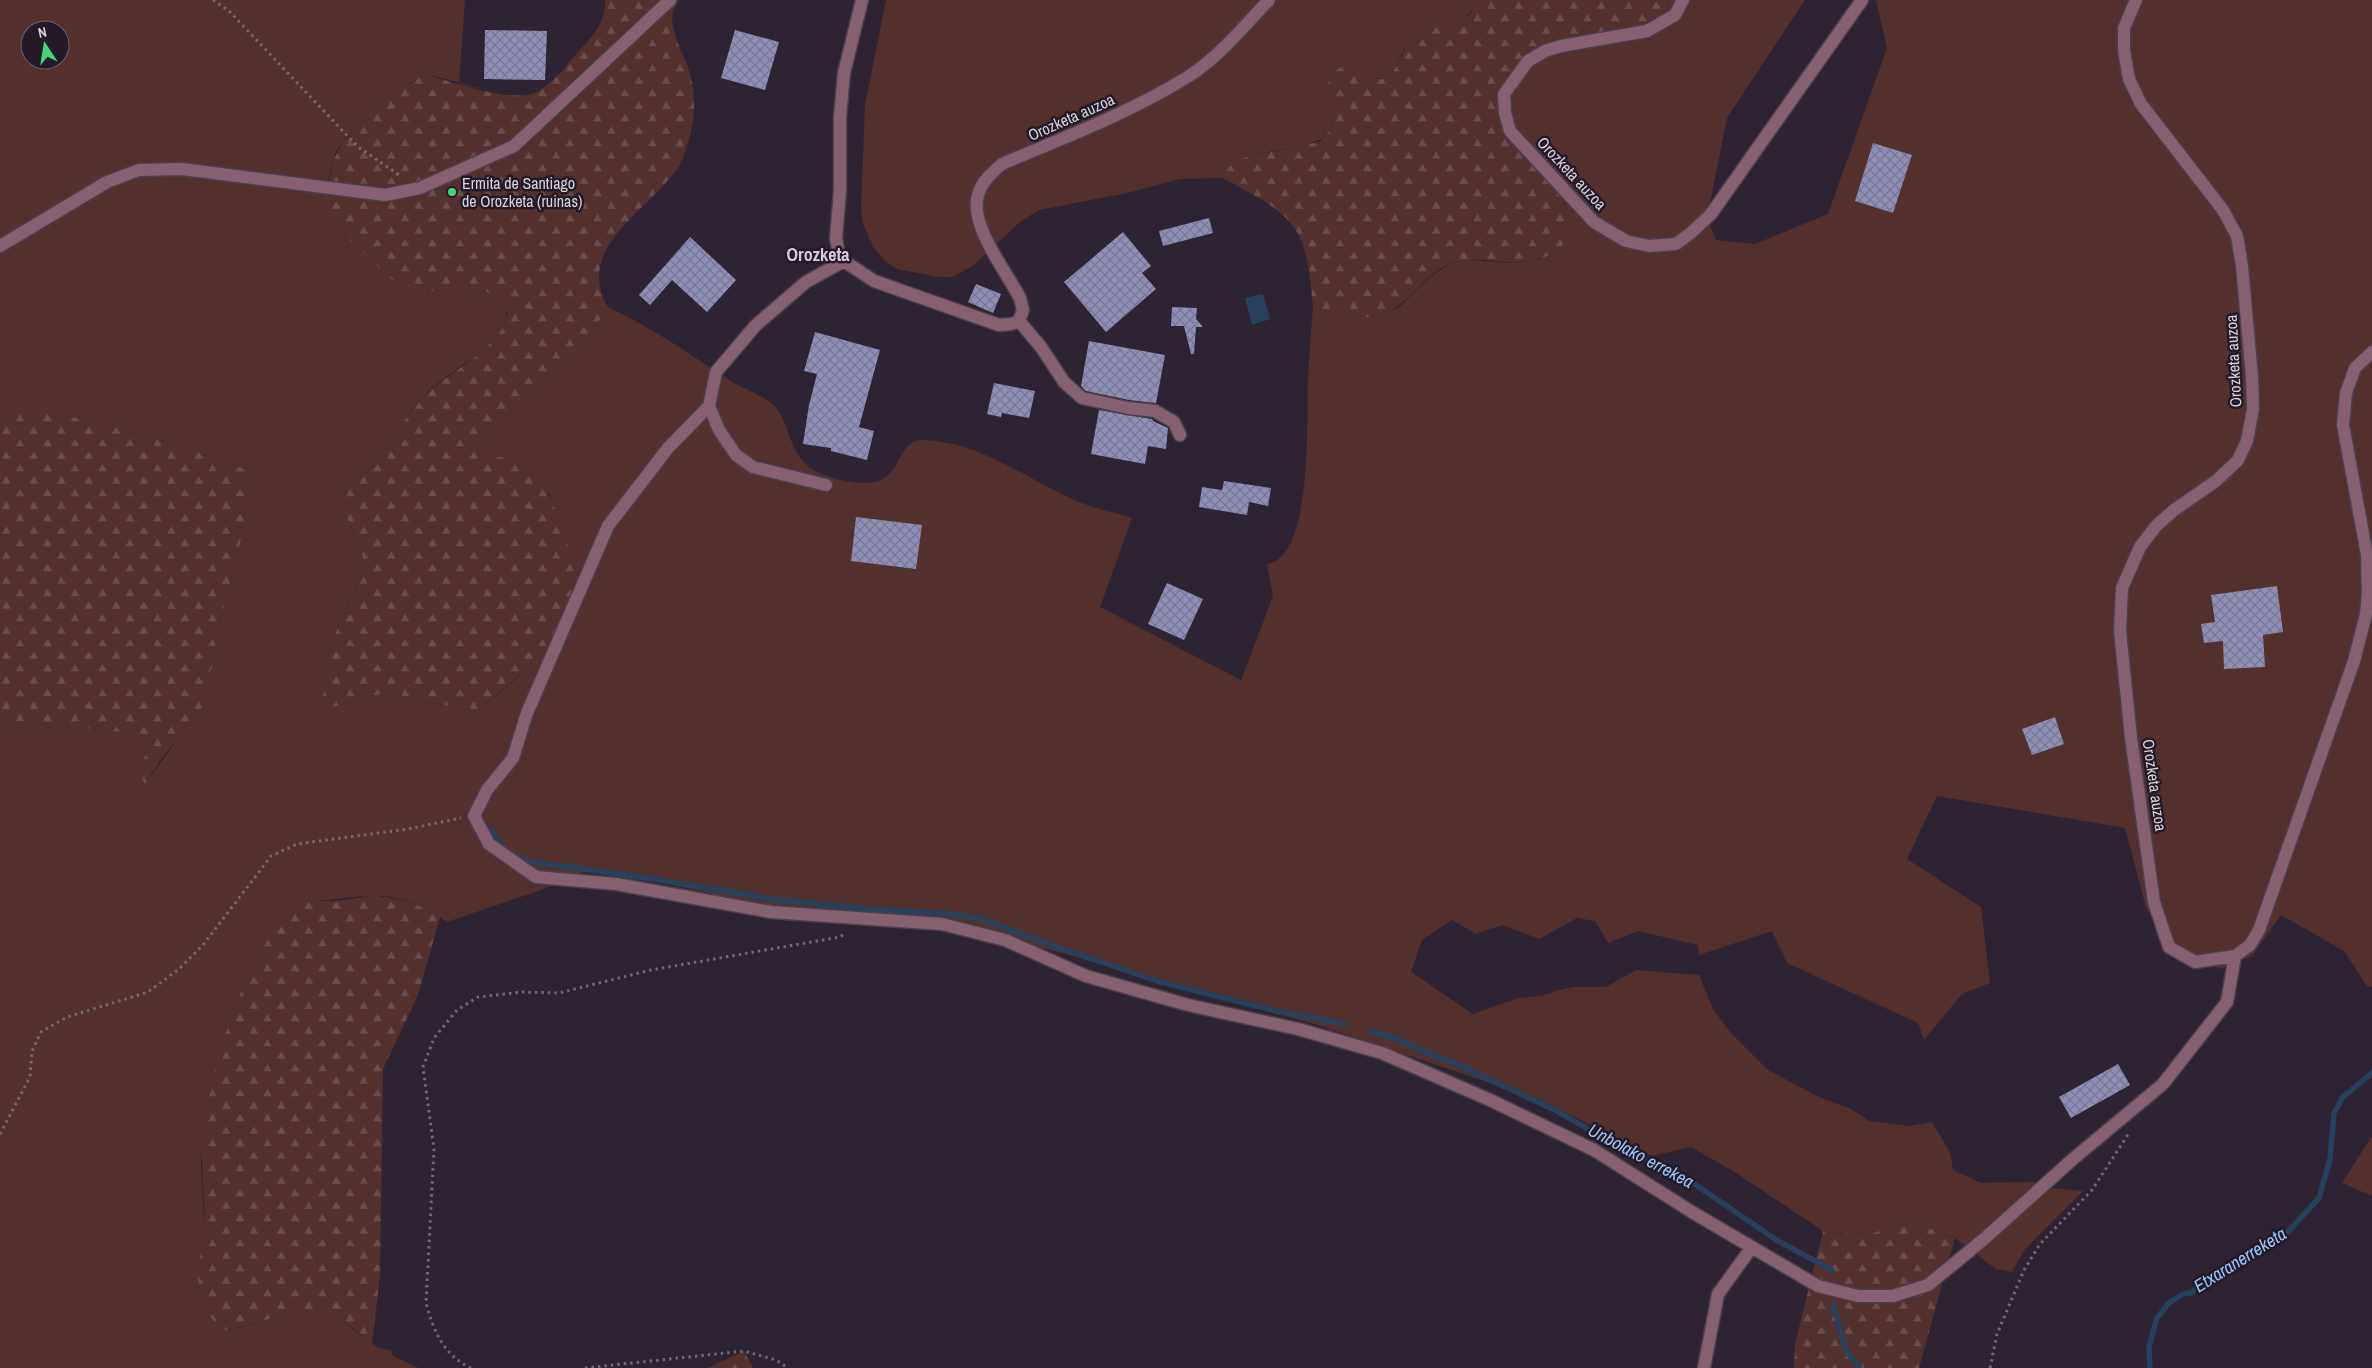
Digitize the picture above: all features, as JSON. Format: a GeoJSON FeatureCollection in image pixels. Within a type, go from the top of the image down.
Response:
{"type":"FeatureCollection","features":[{"type":"Feature","properties":{"kind":"street"},"geometry":{"type":"LineString","coordinates":[[0,246],[107,182],[140,170],[182,169],[385,195],[420,188],[514,146],[670,0]]}},
{"type":"Feature","properties":{"kind":"street"},"geometry":{"type":"LineString","coordinates":[[862,0],[844,73],[840,117],[840,191],[836,238],[838,250],[844,261],[874,281],[998,325],[1020,321],[1041,347],[1064,382],[1082,398],[1128,408],[1155,410],[1174,422],[1180,435]]}},
{"type":"Feature","properties":{"kind":"street","name":"Orozketa auzoa"},"geometry":{"type":"LineString","coordinates":[[1020,321],[1023,310],[1020,298],[981,228],[978,194],[988,178],[1002,164],[1119,114],[1190,75],[1230,41],[1269,0]]}},
{"type":"Feature","properties":{"kind":"street","name":"Orozketa auzoa"},"geometry":{"type":"LineString","coordinates":[[1683,0],[1675,15],[1647,31],[1545,51],[1528,61],[1504,94],[1504,113],[1510,131],[1594,222],[1626,241],[1649,246],[1676,244],[1711,214],[1862,0]]}},
{"type":"Feature","properties":{"kind":"street","name":"Orozketa auzoa"},"geometry":{"type":"LineString","coordinates":[[2136,0],[2124,28],[2124,50],[2128,79],[2141,104],[2224,210],[2237,236],[2243,275],[2253,409],[2247,441],[2238,460],[2216,480],[2156,526],[2140,547],[2122,588],[2120,631],[2131,738],[2154,902],[2169,948],[2195,962],[2236,956]]}},
{"type":"Feature","properties":{"kind":"street"},"geometry":{"type":"LineString","coordinates":[[844,261],[806,282],[756,325],[716,372],[709,406],[668,448],[608,526],[526,713],[513,758],[487,790],[474,816],[489,844],[536,877],[616,884],[771,912],[942,924],[1005,940],[1086,976],[1188,1005],[1298,1029],[1382,1053],[1490,1100],[1594,1150],[1752,1248],[1818,1286],[1858,1296],[1893,1296],[1928,1286],[1984,1239],[2073,1158],[2163,1084],[2227,1002],[2236,956],[2250,945],[2259,930],[2354,660],[2366,614],[2368,592],[2367,555],[2343,424],[2346,392],[2355,368],[2372,352]]}},
{"type":"Feature","properties":{"kind":"street"},"geometry":{"type":"LineString","coordinates":[[709,406],[719,430],[736,455],[753,467],[826,485]]}},
{"type":"Feature","properties":{"kind":"street"},"geometry":{"type":"LineString","coordinates":[[1704,1368],[1718,1294],[1752,1248]]}},
{"type":"Feature","properties":{"kind":"path"},"geometry":{"type":"LineString","coordinates":[[214,0],[229,12],[358,147],[420,188]]}},
{"type":"Feature","properties":{"kind":"path"},"geometry":{"type":"LineString","coordinates":[[0,1134],[30,1078],[32,1051],[41,1032],[66,1017],[148,992],[179,969],[203,945],[272,856],[297,844],[408,829],[474,816]]}},
{"type":"Feature","properties":{"kind":"path"},"geometry":{"type":"LineString","coordinates":[[471,1368],[462,1364],[442,1345],[432,1325],[426,1303],[434,1149],[423,1067],[434,1038],[457,1010],[478,997],[522,992],[559,993],[651,970],[840,937],[864,920]]}},
{"type":"Feature","properties":{"kind":"path"},"geometry":{"type":"LineString","coordinates":[[1990,1368],[1997,1334],[2024,1270],[2040,1244],[2092,1190],[2132,1130]]}},
{"type":"Feature","properties":{"kind":"path"},"geometry":{"type":"LineString","coordinates":[[585,1368],[744,1351],[776,1360],[788,1368]]}},
{"type":"Feature","properties":{"kind":"green space"},"geometry":{"type":"Polygon","coordinates":[[[0,0],[465,0],[459,83],[426,74],[379,102],[344,140],[336,152],[328,182],[336,222],[346,237],[421,292],[461,290],[487,292],[496,295],[506,305],[507,321],[500,333],[480,353],[444,379],[423,398],[395,432],[365,475],[339,487],[342,506],[359,544],[363,563],[360,578],[338,627],[328,657],[323,710],[368,696],[390,693],[477,711],[507,687],[532,663],[574,576],[571,555],[550,495],[520,463],[491,457],[476,449],[500,421],[576,357],[608,307],[657,333],[734,383],[771,403],[783,420],[795,450],[801,459],[822,474],[846,481],[864,483],[881,480],[892,471],[911,443],[918,440],[926,440],[968,448],[1082,503],[1132,518],[1100,607],[1241,680],[1273,596],[1267,564],[1282,556],[1293,537],[1300,512],[1307,452],[1309,352],[1313,307],[1369,317],[1398,308],[1431,276],[1450,264],[1467,260],[1515,263],[1538,260],[1550,255],[1565,204],[1523,152],[1506,99],[1530,64],[1667,5],[1669,0],[1805,0],[1727,118],[1707,218],[1716,240],[1755,244],[1828,214],[1887,48],[1876,0],[2372,0],[2372,987],[2367,986],[2344,951],[2281,915],[2252,956],[2220,969],[2177,945],[2146,908],[2125,828],[1937,796],[1907,859],[1981,907],[1990,983],[1962,994],[1924,1040],[1918,1023],[1787,963],[1772,931],[1699,955],[1698,945],[1638,931],[1608,943],[1595,921],[1577,918],[1539,939],[1502,925],[1476,934],[1452,920],[1422,940],[1411,972],[1473,1014],[1518,998],[1542,996],[1573,987],[1606,987],[1636,970],[1699,975],[1713,1009],[1730,1032],[1768,1070],[1819,1097],[1851,1109],[1869,1121],[1910,1126],[1932,1122],[1950,1152],[1953,1170],[1981,1183],[2030,1182],[2052,1188],[2083,1191],[2025,1249],[2012,1272],[1996,1269],[1955,1238],[1911,1221],[1866,1235],[1823,1231],[1733,1171],[1691,1147],[1652,1156],[1541,1100],[1321,1026],[1051,950],[912,920],[764,905],[593,868],[538,891],[447,922],[416,905],[391,897],[366,896],[309,901],[261,950],[225,1038],[205,1117],[201,1164],[204,1222],[199,1291],[225,1330],[296,1314],[324,1314],[335,1317],[376,1346],[391,1350],[393,1356],[419,1368],[0,1368],[0,735],[2,728],[17,721],[130,733],[154,739],[141,764],[145,784],[206,700],[218,631],[242,536],[251,470],[234,466],[171,443],[86,419],[55,414],[0,414],[0,0]]]}},
{"type":"Feature","properties":{"kind":"green space"},"geometry":{"type":"Polygon","coordinates":[[[605,0],[679,0],[673,10],[672,21],[676,38],[690,73],[694,101],[693,120],[688,143],[674,173],[617,233],[606,250],[600,268],[600,286],[608,307],[576,357],[500,421],[476,449],[522,465],[535,475],[550,496],[570,550],[573,564],[573,587],[568,609],[558,629],[528,666],[477,711],[390,693],[368,696],[323,710],[328,657],[338,627],[360,579],[363,563],[359,544],[342,506],[339,487],[357,481],[371,469],[392,437],[417,405],[436,386],[474,358],[497,336],[504,325],[508,313],[501,299],[487,292],[461,290],[421,292],[399,286],[346,237],[336,222],[326,196],[334,159],[344,140],[379,102],[426,74],[498,94],[526,95],[537,92],[559,74],[593,35],[601,23],[605,0]]]}},
{"type":"Feature","properties":{"kind":"green space"},"geometry":{"type":"Polygon","coordinates":[[[886,0],[1475,0],[1475,7],[1466,17],[1405,47],[1394,70],[1388,77],[1383,79],[1371,78],[1328,91],[1332,112],[1331,125],[1325,135],[1314,142],[1248,158],[1234,166],[1223,178],[1180,179],[1127,193],[1039,210],[1021,221],[974,265],[953,277],[938,277],[897,269],[886,262],[873,247],[863,224],[861,209],[865,105],[886,0]]]}},
{"type":"Feature","properties":{"kind":"green space"},"geometry":{"type":"Polygon","coordinates":[[[1475,0],[1669,0],[1660,19],[1653,27],[1578,46],[1541,58],[1511,81],[1507,108],[1516,136],[1534,168],[1557,193],[1567,211],[1569,221],[1568,233],[1564,243],[1558,250],[1544,257],[1528,261],[1474,260],[1453,263],[1430,276],[1405,300],[1381,315],[1359,317],[1313,307],[1306,257],[1301,239],[1293,226],[1282,214],[1267,203],[1223,178],[1227,170],[1232,164],[1247,157],[1319,142],[1331,126],[1328,85],[1333,73],[1339,68],[1345,67],[1376,79],[1388,77],[1411,39],[1423,31],[1461,20],[1469,15],[1475,0]]]}},
{"type":"Feature","properties":{"kind":"green space"},"geometry":{"type":"Polygon","coordinates":[[[459,83],[503,94],[459,84],[459,83]]]}},
{"type":"Feature","properties":{"kind":"green space"},"geometry":{"type":"Polygon","coordinates":[[[0,414],[55,414],[86,419],[171,443],[234,466],[252,470],[242,536],[218,631],[206,700],[198,714],[159,762],[145,784],[139,774],[141,764],[154,739],[130,733],[17,721],[2,728],[0,735],[0,414]]]}},
{"type":"Feature","properties":{"kind":"green space"},"geometry":{"type":"Polygon","coordinates":[[[368,896],[406,901],[440,917],[418,995],[383,1069],[380,1275],[372,1345],[346,1322],[323,1314],[296,1314],[225,1330],[212,1320],[204,1308],[198,1282],[204,1223],[203,1136],[213,1079],[232,1014],[260,952],[277,927],[295,908],[304,903],[314,901],[347,900],[368,896]]]}},
{"type":"Feature","properties":{"kind":"green space"},"geometry":{"type":"Polygon","coordinates":[[[2372,1136],[2372,1196],[2342,1183],[2372,1136]]]}},
{"type":"Feature","properties":{"kind":"green space"},"geometry":{"type":"Polygon","coordinates":[[[1911,1221],[1955,1238],[1919,1368],[1794,1368],[1795,1344],[1823,1231],[1866,1235],[1911,1221]]]}},
{"type":"Feature","properties":{"kind":"green space"},"geometry":{"type":"Polygon","coordinates":[[[744,1351],[753,1368],[708,1368],[744,1351]]]}},
{"type":"Feature","properties":{"kind":"water"},"geometry":{"type":"Polygon","coordinates":[[[1263,294],[1270,319],[1252,325],[1245,298],[1263,294]]]}},
{"type":"Feature","properties":{"kind":"building"},"geometry":{"type":"Polygon","coordinates":[[[485,30],[547,31],[545,80],[484,79],[485,30]]]}},
{"type":"Feature","properties":{"kind":"building"},"geometry":{"type":"Polygon","coordinates":[[[735,30],[779,42],[765,90],[721,78],[735,30]]]}},
{"type":"Feature","properties":{"kind":"building"},"geometry":{"type":"Polygon","coordinates":[[[1873,143],[1912,155],[1893,213],[1855,201],[1873,143]]]}},
{"type":"Feature","properties":{"kind":"building"},"geometry":{"type":"Polygon","coordinates":[[[1209,218],[1213,233],[1163,246],[1159,231],[1209,218]]]}},
{"type":"Feature","properties":{"kind":"building"},"geometry":{"type":"Polygon","coordinates":[[[1123,232],[1151,266],[1142,273],[1156,289],[1106,332],[1064,282],[1123,232]]]}},
{"type":"Feature","properties":{"kind":"building"},"geometry":{"type":"Polygon","coordinates":[[[690,237],[736,280],[707,312],[672,280],[650,305],[639,295],[690,237]]]}},
{"type":"Feature","properties":{"kind":"building"},"geometry":{"type":"Polygon","coordinates":[[[976,284],[1001,294],[993,313],[968,302],[976,284]]]}},
{"type":"Feature","properties":{"kind":"building"},"geometry":{"type":"Polygon","coordinates":[[[1172,307],[1197,308],[1196,319],[1203,327],[1196,327],[1194,354],[1191,354],[1184,326],[1171,326],[1172,307]]]}},
{"type":"Feature","properties":{"kind":"building"},"geometry":{"type":"Polygon","coordinates":[[[815,332],[880,350],[859,427],[874,431],[867,460],[831,451],[831,448],[803,444],[809,405],[817,374],[804,371],[815,332]]]}},
{"type":"Feature","properties":{"kind":"building"},"geometry":{"type":"Polygon","coordinates":[[[1089,341],[1165,355],[1156,403],[1129,400],[1086,391],[1081,386],[1089,341]]]}},
{"type":"Feature","properties":{"kind":"building"},"geometry":{"type":"Polygon","coordinates":[[[994,383],[1035,391],[1029,418],[1002,413],[1001,417],[987,414],[994,383]]]}},
{"type":"Feature","properties":{"kind":"building"},"geometry":{"type":"Polygon","coordinates":[[[1099,410],[1152,419],[1168,428],[1166,449],[1148,446],[1145,464],[1091,454],[1099,410]]]}},
{"type":"Feature","properties":{"kind":"building"},"geometry":{"type":"Polygon","coordinates":[[[1224,481],[1271,488],[1268,506],[1249,502],[1247,515],[1199,507],[1202,487],[1222,490],[1224,481]]]}},
{"type":"Feature","properties":{"kind":"building"},"geometry":{"type":"Polygon","coordinates":[[[856,517],[922,525],[916,569],[851,561],[856,517]]]}},
{"type":"Feature","properties":{"kind":"building"},"geometry":{"type":"Polygon","coordinates":[[[1167,583],[1203,599],[1184,640],[1148,624],[1167,583]]]}},
{"type":"Feature","properties":{"kind":"building"},"geometry":{"type":"Polygon","coordinates":[[[2277,586],[2283,632],[2263,635],[2265,667],[2224,669],[2223,641],[2204,643],[2201,624],[2215,622],[2211,595],[2277,586]]]}},
{"type":"Feature","properties":{"kind":"building"},"geometry":{"type":"Polygon","coordinates":[[[2055,717],[2064,744],[2032,755],[2022,729],[2055,717]]]}},
{"type":"Feature","properties":{"kind":"building"},"geometry":{"type":"Polygon","coordinates":[[[2118,1064],[2130,1085],[2071,1118],[2059,1097],[2118,1064]]]}},
{"type":"Feature","properties":{"kind":"waterway"},"geometry":{"type":"LineString","coordinates":[[490,829],[503,848]]}},
{"type":"Feature","properties":{"kind":"waterway"},"geometry":{"type":"LineString","coordinates":[[511,853],[526,861],[653,879],[778,900],[878,910],[944,913],[982,919],[1157,981],[1276,1011],[1345,1024]]}},
{"type":"Feature","properties":{"kind":"waterway","name":"Unbolako errekea"},"geometry":{"type":"LineString","coordinates":[[1370,1032],[1394,1038],[1441,1057],[1557,1111],[1605,1139],[1693,1183],[1778,1241],[1832,1270]]}},
{"type":"Feature","properties":{"kind":"waterway","name":"Etxaranerreketa"},"geometry":{"type":"LineString","coordinates":[[2150,1368],[2149,1346],[2157,1318],[2169,1303],[2183,1294],[2191,1293],[2206,1280],[2221,1275],[2243,1259],[2254,1254],[2269,1239],[2287,1233],[2319,1198],[2330,1159],[2334,1113],[2343,1097],[2372,1073]]}},
{"type":"Feature","properties":{"kind":"waterway","name":"Unbolako errekea"},"geometry":{"type":"LineString","coordinates":[[1833,1305],[1846,1351],[1860,1368]]}},
{"type":"Feature","properties":{"kind":"place","name":"Ermita de Santiago de Orozketa (ruinas)"},"geometry":{"type":"Point","coordinates":[452,192]}},
{"type":"Feature","properties":{"kind":"district","name":"Orozketa"},"geometry":{"type":"Point","coordinates":[818,255]}}]}
